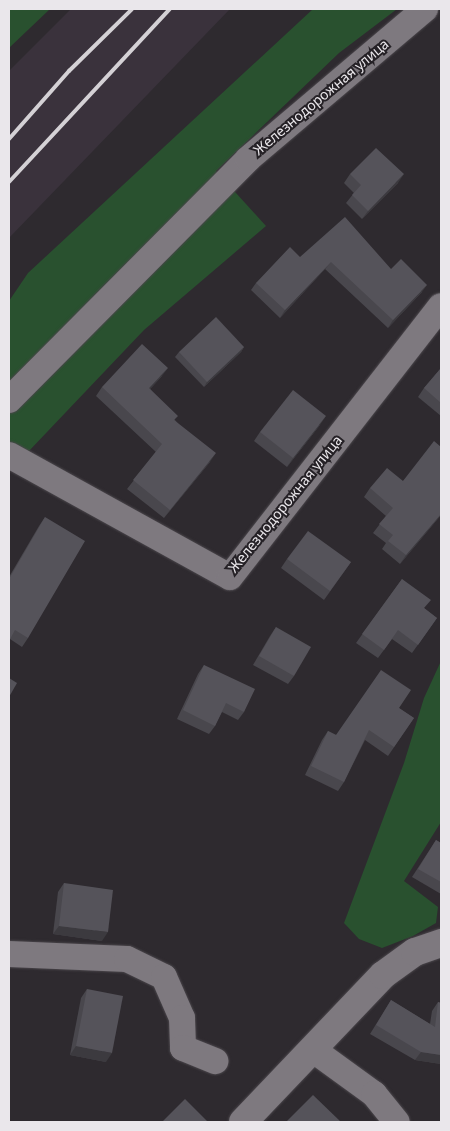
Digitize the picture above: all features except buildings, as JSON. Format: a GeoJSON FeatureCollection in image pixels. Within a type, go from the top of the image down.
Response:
{"type":"FeatureCollection","features":[{"type":"Feature","properties":{"kind":"street","name":"Железнодорожная улица"},"geometry":{"type":"LineString","coordinates":[[9,400],[248,159],[425,9]]}},
{"type":"Feature","properties":{"kind":"street","name":"Железнодорожная улица"},"geometry":{"type":"LineString","coordinates":[[9,455],[230,577],[441,306]]}},
{"type":"Feature","properties":{"kind":"street"},"geometry":{"type":"LineString","coordinates":[[243,1122],[384,975],[415,952],[441,944]]}},
{"type":"Feature","properties":{"kind":"street"},"geometry":{"type":"LineString","coordinates":[[9,954],[127,959],[164,977],[182,1018],[183,1048],[216,1061]]}},
{"type":"Feature","properties":{"kind":"street"},"geometry":{"type":"LineString","coordinates":[[312,1049],[374,1094],[396,1122]]}},
{"type":"Feature","properties":{"kind":"shaded area"},"geometry":{"type":"Polygon","coordinates":[[[71,9],[230,9],[9,238],[9,71],[71,9]]]}},
{"type":"Feature","properties":{"kind":"green space"},"geometry":{"type":"Polygon","coordinates":[[[9,9],[50,9],[9,48],[9,9]]]}},
{"type":"Feature","properties":{"kind":"green space"},"geometry":{"type":"Polygon","coordinates":[[[313,9],[397,9],[339,53],[216,171],[266,226],[144,330],[9,472],[9,301],[28,273],[313,9]]]}},
{"type":"Feature","properties":{"kind":"green space"},"geometry":{"type":"Polygon","coordinates":[[[441,661],[441,822],[404,881],[438,907],[436,923],[413,936],[382,948],[359,939],[344,923],[404,763],[424,698],[441,661]]]}},
{"type":"Feature","properties":{"kind":"railway"},"geometry":{"type":"LineString","coordinates":[[9,139],[69,71],[132,9]]}},
{"type":"Feature","properties":{"kind":"railway"},"geometry":{"type":"LineString","coordinates":[[9,182],[170,9]]}}]}
